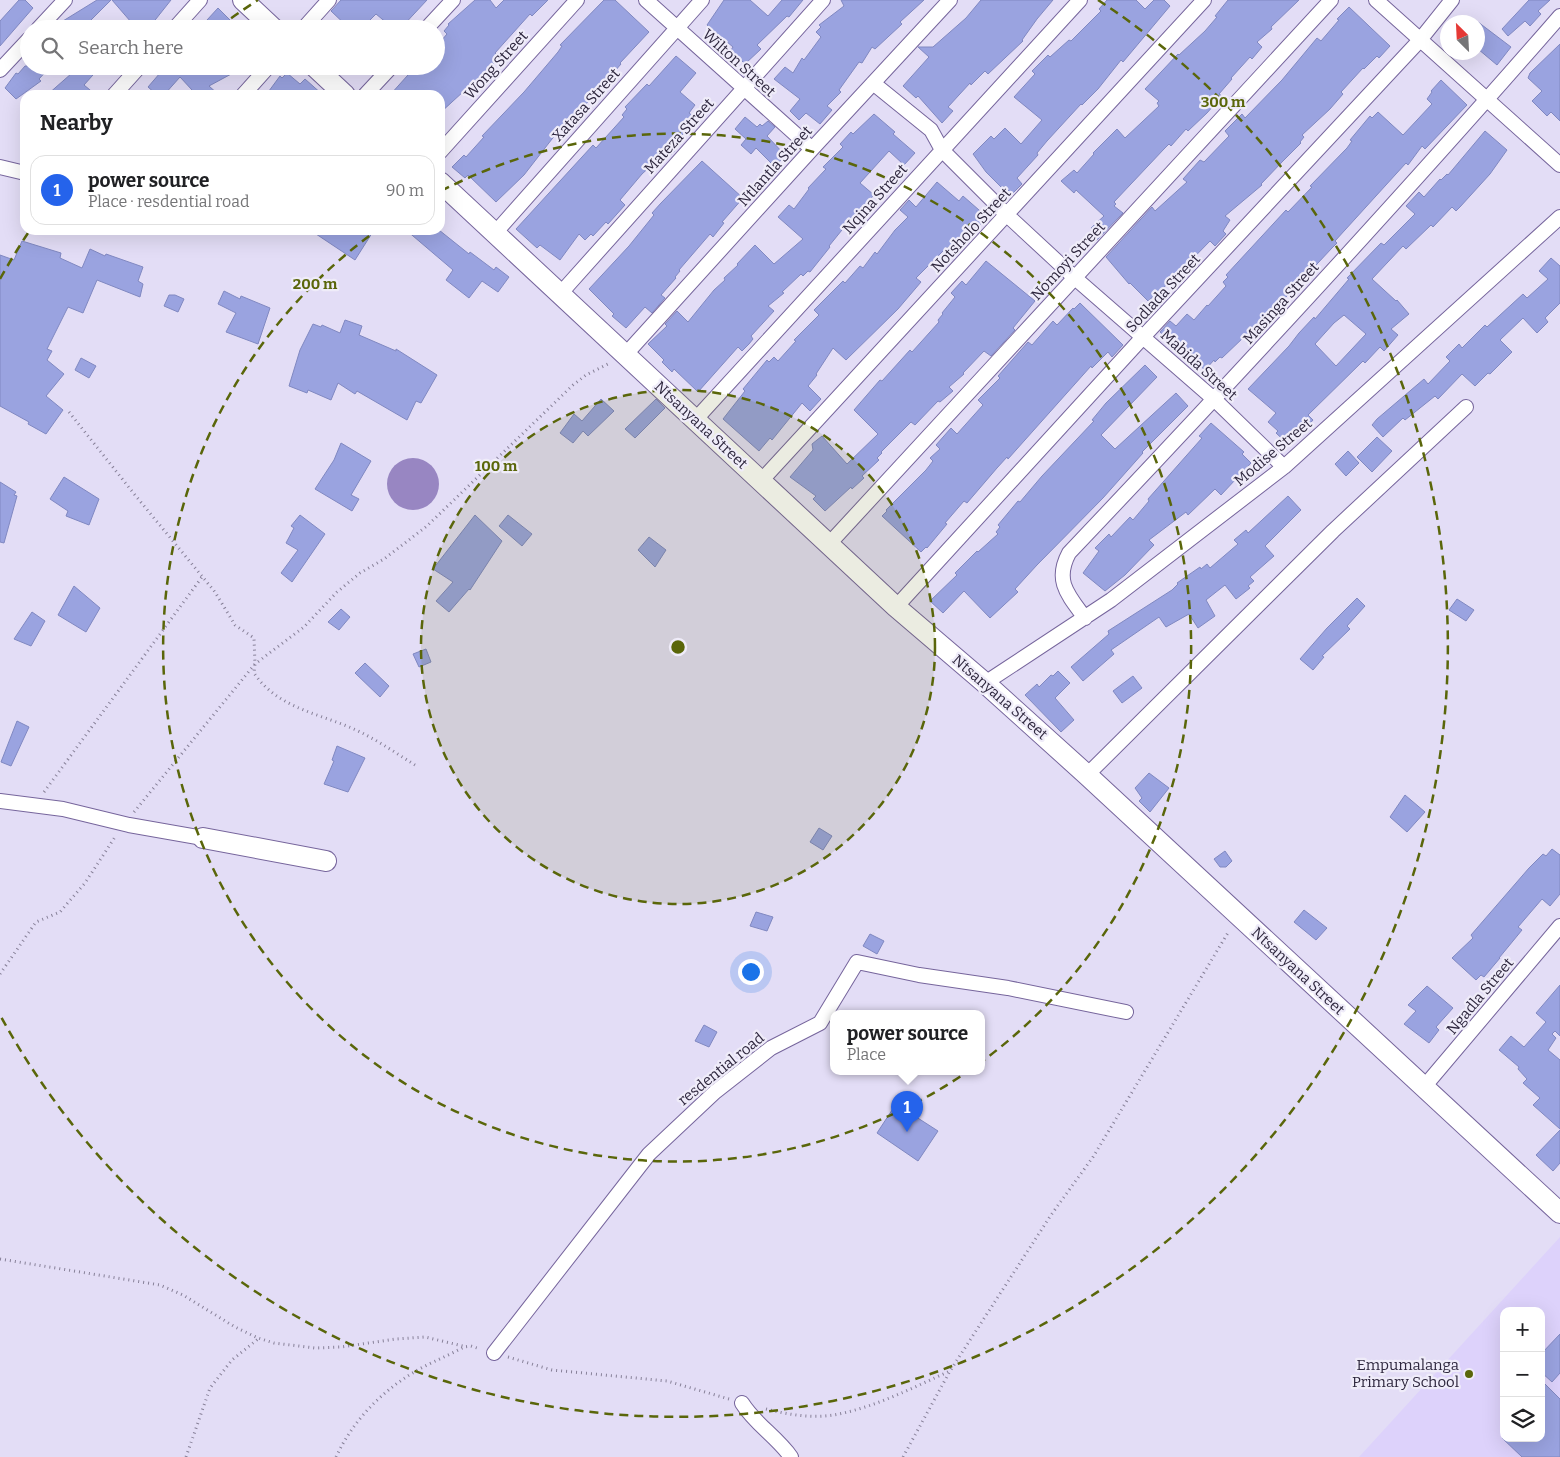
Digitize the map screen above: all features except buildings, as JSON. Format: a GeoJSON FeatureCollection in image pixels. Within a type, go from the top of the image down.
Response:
{"type":"FeatureCollection","features":[{"type":"Feature","properties":{"kind":"street"},"geometry":{"type":"LineString","coordinates":[[46,20],[65,0]]}},
{"type":"Feature","properties":{"kind":"street"},"geometry":{"type":"LineString","coordinates":[[182,20],[200,0]]}},
{"type":"Feature","properties":{"kind":"street"},"geometry":{"type":"LineString","coordinates":[[243,0],[264,20]]}},
{"type":"Feature","properties":{"kind":"street"},"geometry":{"type":"LineString","coordinates":[[311,20],[329,0]]}},
{"type":"Feature","properties":{"kind":"street"},"geometry":{"type":"LineString","coordinates":[[434,20],[453,0]]}},
{"type":"Feature","properties":{"kind":"street","name":"Wong Street"},"geometry":{"type":"LineString","coordinates":[[445,146],[577,0]]}},
{"type":"Feature","properties":{"kind":"street","name":"Wilton Street"},"geometry":{"type":"LineString","coordinates":[[646,0],[812,149]]}},
{"type":"Feature","properties":{"kind":"street","name":"Xatasa Street"},"geometry":{"type":"LineString","coordinates":[[495,233],[702,0]]}},
{"type":"Feature","properties":{"kind":"street","name":"Mateza Street"},"geometry":{"type":"LineString","coordinates":[[560,294],[823,0]]}},
{"type":"Feature","properties":{"kind":"street","name":"Ntlantla Street"},"geometry":{"type":"LineString","coordinates":[[626,354],[950,0]]}},
{"type":"Feature","properties":{"kind":"street","name":"Nqina Street"},"geometry":{"type":"LineString","coordinates":[[695,420],[1080,0]]}},
{"type":"Feature","properties":{"kind":"street","name":"Notsholo Street"},"geometry":{"type":"LineString","coordinates":[[761,481],[1204,0]]}},
{"type":"Feature","properties":{"kind":"street","name":"Nomoyi Street"},"geometry":{"type":"LineString","coordinates":[[829,544],[1331,0]]}},
{"type":"Feature","properties":{"kind":"street"},"geometry":{"type":"LineString","coordinates":[[1376,0],[1486,101],[1559,162]]}},
{"type":"Feature","properties":{"kind":"street","name":"Sodlada Street"},"geometry":{"type":"LineString","coordinates":[[896,607],[1420,40],[1452,0]]}},
{"type":"Feature","properties":{"kind":"street","name":"Masinga Street"},"geometry":{"type":"LineString","coordinates":[[1086,618],[1070,598],[1062,583],[1062,570],[1069,553],[1215,400],[1486,101],[1560,16]]}},
{"type":"Feature","properties":{"kind":"street"},"geometry":{"type":"LineString","coordinates":[[0,70],[20,49]]}},
{"type":"Feature","properties":{"kind":"street"},"geometry":{"type":"LineString","coordinates":[[118,90],[132,75]]}},
{"type":"Feature","properties":{"kind":"street"},"geometry":{"type":"LineString","coordinates":[[247,90],[261,75]]}},
{"type":"Feature","properties":{"kind":"street"},"geometry":{"type":"LineString","coordinates":[[324,75],[340,90]]}},
{"type":"Feature","properties":{"kind":"street"},"geometry":{"type":"LineString","coordinates":[[370,90],[384,75]]}},
{"type":"Feature","properties":{"kind":"street","name":"Mabida Street"},"geometry":{"type":"LineString","coordinates":[[873,83],[931,130],[942,150],[1008,215],[1075,278],[1215,400],[1284,467]]}},
{"type":"Feature","properties":{"kind":"street"},"geometry":{"type":"LineString","coordinates":[[0,167],[20,172]]}},
{"type":"Feature","properties":{"kind":"street","name":"Ntsanyana Street"},"geometry":{"type":"LineString","coordinates":[[445,187],[896,607],[986,683],[1087,775],[1560,1212]]}},
{"type":"Feature","properties":{"kind":"street","name":"Modise Street"},"geometry":{"type":"LineString","coordinates":[[986,683],[1111,600],[1284,467],[1560,218]]}},
{"type":"Feature","properties":{"kind":"street"},"geometry":{"type":"LineString","coordinates":[[1087,775],[1333,531],[1466,407]]}},
{"type":"Feature","properties":{"kind":"street"},"geometry":{"type":"LineString","coordinates":[[0,801],[63,810],[124,824],[326,861]]}},
{"type":"Feature","properties":{"kind":"street","name":"Ngadla Street"},"geometry":{"type":"LineString","coordinates":[[1424,1087],[1560,926]]}},
{"type":"Feature","properties":{"kind":"street","name":"resdential road"},"geometry":{"type":"LineString","coordinates":[[494,1353],[648,1154],[715,1092],[771,1048],[820,1023],[857,962],[919,975],[1008,988],[1126,1012]]}},
{"type":"Feature","properties":{"kind":"street"},"geometry":{"type":"LineString","coordinates":[[742,1403],[750,1415],[785,1448],[791,1457]]}},
{"type":"Feature","properties":{"kind":"path"},"geometry":{"type":"LineString","coordinates":[[0,974],[36,922],[60,912],[85,884],[124,824],[256,664],[304,627],[337,592],[360,573],[384,559],[427,526],[573,385],[586,375],[626,354]]}},
{"type":"Feature","properties":{"kind":"path"},"geometry":{"type":"LineString","coordinates":[[69,412],[215,592],[235,625],[254,638],[256,664],[254,673],[261,684],[287,703],[366,734],[415,765]]}},
{"type":"Feature","properties":{"kind":"path"},"geometry":{"type":"LineString","coordinates":[[38,806],[43,794],[202,577]]}},
{"type":"Feature","properties":{"kind":"path"},"geometry":{"type":"LineString","coordinates":[[903,1457],[950,1372],[1051,1215],[1094,1157],[1238,916]]}},
{"type":"Feature","properties":{"kind":"path"},"geometry":{"type":"LineString","coordinates":[[0,1259],[160,1285],[172,1289],[234,1327],[258,1338],[294,1346],[315,1348],[342,1347],[396,1339],[425,1338],[464,1347]]}},
{"type":"Feature","properties":{"kind":"path"},"geometry":{"type":"LineString","coordinates":[[186,1457],[210,1388],[232,1360],[258,1338]]}},
{"type":"Feature","properties":{"kind":"path"},"geometry":{"type":"LineString","coordinates":[[336,1457],[349,1433],[376,1400],[422,1368],[464,1347],[471,1346],[552,1370],[667,1381],[781,1413],[810,1416],[837,1414],[868,1406],[950,1372]]}},
{"type":"Feature","properties":{"kind":"shaded area"},"geometry":{"type":"Polygon","coordinates":[[[408,458],[418,458],[432,465],[439,479],[439,489],[432,503],[418,510],[408,510],[398,506],[391,499],[387,489],[387,479],[391,469],[398,462],[408,458]]]}},
{"type":"Feature","properties":{"kind":"shaded area","name":"Empumalanga Primary School"},"geometry":{"type":"Polygon","coordinates":[[[1560,1237],[1560,1457],[1359,1457],[1560,1237]]]}},
{"type":"Feature","properties":{"kind":"place","name":"power source"},"geometry":{"type":"Point","coordinates":[907,1132]}},
{"type":"Feature","properties":{"kind":"place","name":"Empumalanga Primary School"},"geometry":{"type":"Point","coordinates":[1469,1374]}}]}
